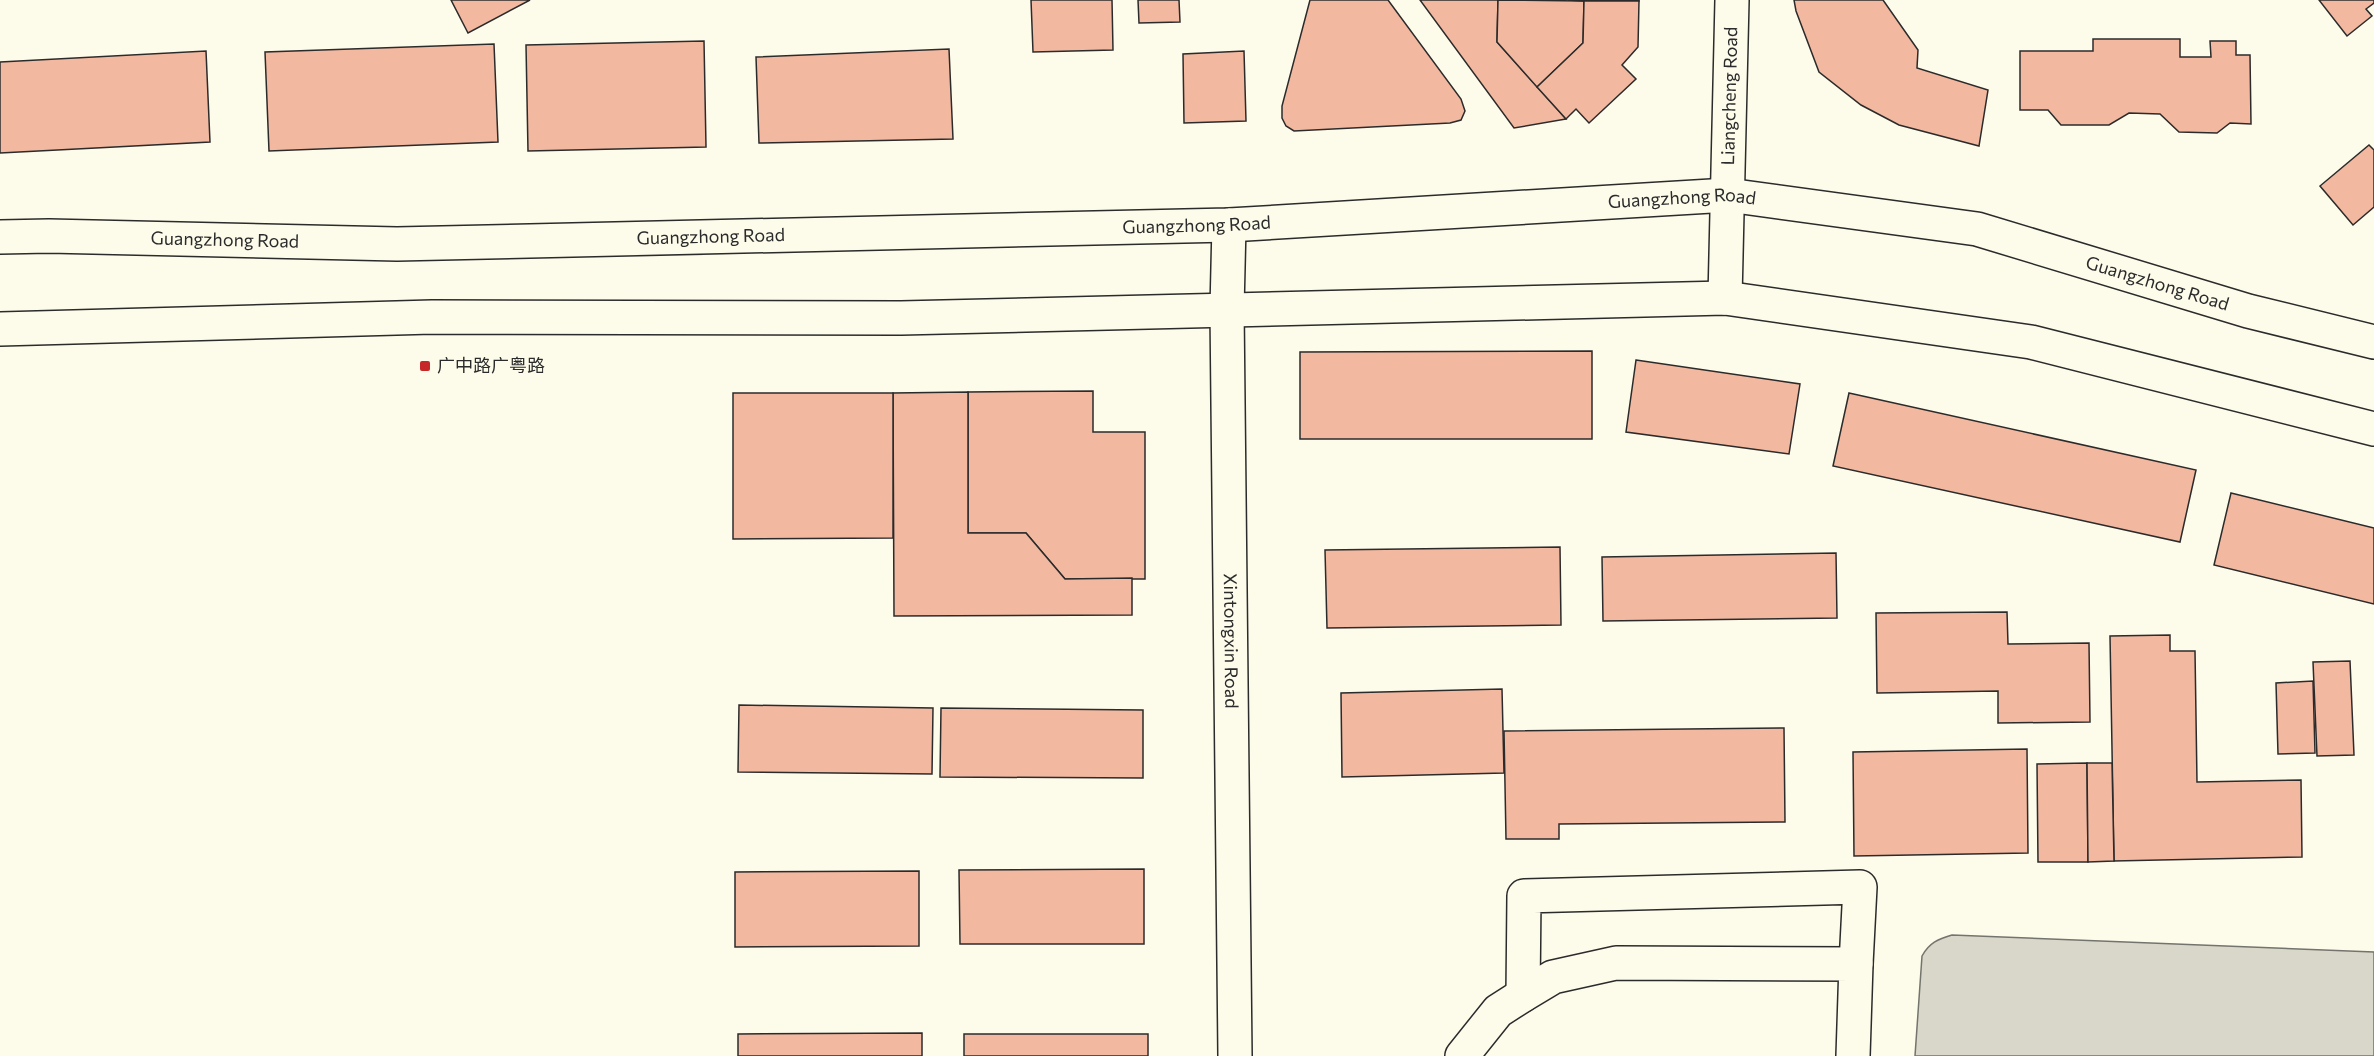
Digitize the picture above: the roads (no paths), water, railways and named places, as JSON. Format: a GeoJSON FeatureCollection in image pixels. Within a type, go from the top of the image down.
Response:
{"type":"FeatureCollection","features":[{"type":"Feature","properties":{"kind":"main road","name":"Liangcheng Road"},"geometry":{"type":"LineString","coordinates":[[1725,298],[1732,0]]}},
{"type":"Feature","properties":{"kind":"main road","name":"Guangzhong Road"},"geometry":{"type":"LineString","coordinates":[[0,237],[49,236],[396,244],[1229,225],[1728,195],[1977,229],[2248,311],[2374,342]]}},
{"type":"Feature","properties":{"kind":"main road","name":"Xintongxin Road"},"geometry":{"type":"LineString","coordinates":[[1229,225],[1227,309],[1235,1056]]}},
{"type":"Feature","properties":{"kind":"main road"},"geometry":{"type":"LineString","coordinates":[[0,329],[432,317],[901,318],[1725,298],[2031,342],[2374,429]]}},
{"type":"Feature","properties":{"kind":"main road"},"geometry":{"type":"LineString","coordinates":[[1523,995],[1524,896],[1860,888],[1853,1056]]}},
{"type":"Feature","properties":{"kind":"main road"},"geometry":{"type":"LineString","coordinates":[[1462,1056],[1498,1011],[1553,977],[1616,963],[1856,964]]}},
{"type":"Feature","properties":{"kind":"place","name":"广中路广粤路"},"geometry":{"type":"Point","coordinates":[425,366]}}]}
